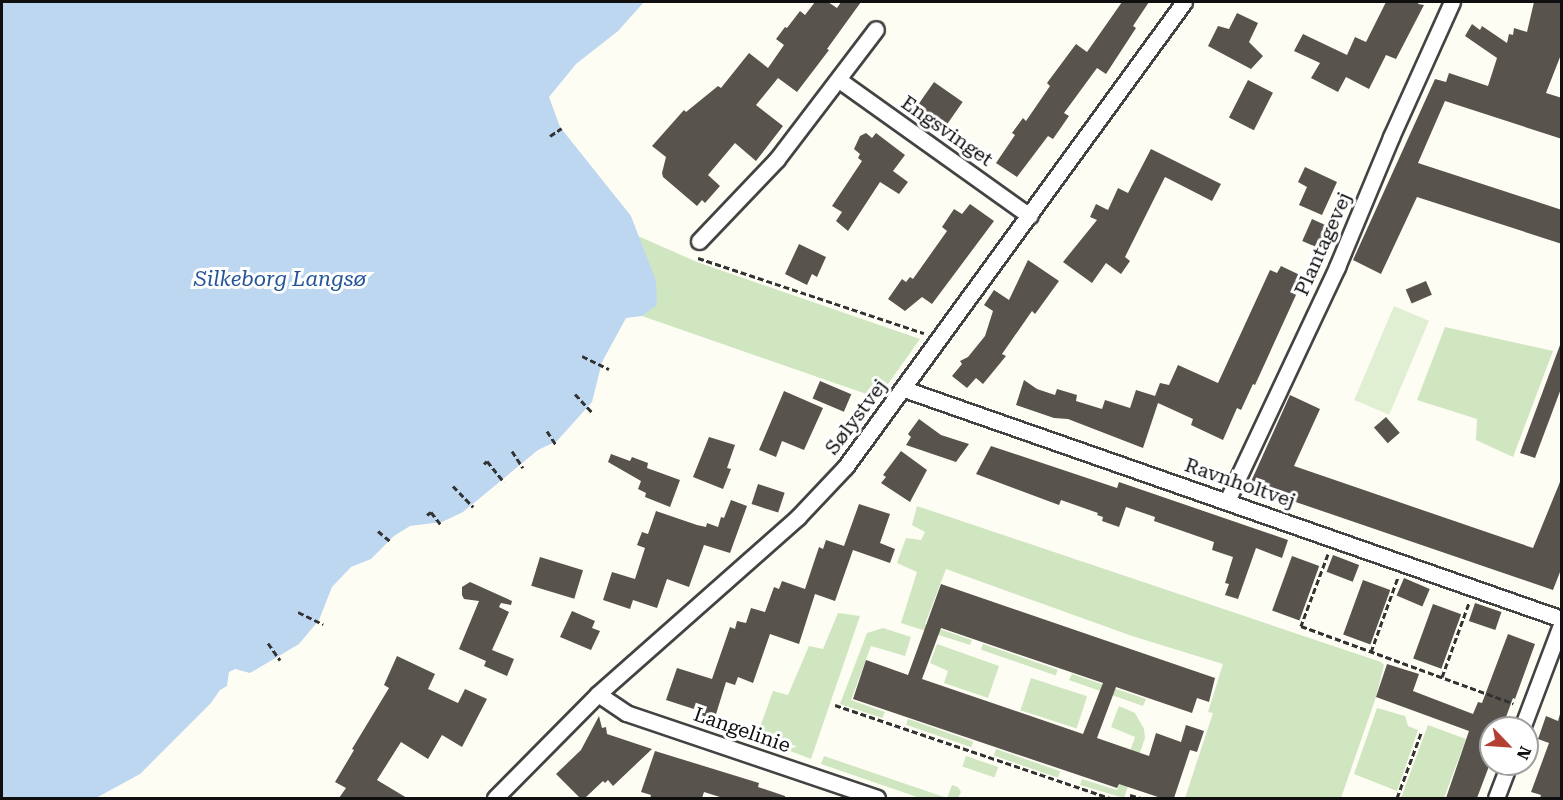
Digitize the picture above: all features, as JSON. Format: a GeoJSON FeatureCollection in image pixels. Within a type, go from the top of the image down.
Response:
{"type":"FeatureCollection","features":[{"type":"Feature","properties":{"kind":"street","name":"Sølystvej"},"geometry":{"type":"LineString","coordinates":[[495,798],[598,694],[798,517],[846,466],[1184,2]]}},
{"type":"Feature","properties":{"kind":"street","name":"Plantagevej"},"geometry":{"type":"LineString","coordinates":[[1227,501],[1336,267],[1452,2]]}},
{"type":"Feature","properties":{"kind":"street"},"geometry":{"type":"LineString","coordinates":[[699,242],[777,159],[839,81],[876,29]]}},
{"type":"Feature","properties":{"kind":"street","name":"Engsvinget"},"geometry":{"type":"LineString","coordinates":[[839,81],[1030,216]]}},
{"type":"Feature","properties":{"kind":"street","name":"Ravnholtvej"},"geometry":{"type":"LineString","coordinates":[[904,389],[1334,538],[1562,620]]}},
{"type":"Feature","properties":{"kind":"street"},"geometry":{"type":"LineString","coordinates":[[1526,716],[1562,620]]}},
{"type":"Feature","properties":{"kind":"street","name":"Langelinie"},"geometry":{"type":"LineString","coordinates":[[598,694],[626,713],[877,798]]}},
{"type":"Feature","properties":{"kind":"street"},"geometry":{"type":"LineString","coordinates":[[1496,798],[1504,776]]}},
{"type":"Feature","properties":{"kind":"path"},"geometry":{"type":"LineString","coordinates":[[550,136],[562,128]]}},
{"type":"Feature","properties":{"kind":"path"},"geometry":{"type":"LineString","coordinates":[[699,242],[696,253],[699,260],[940,339]]}},
{"type":"Feature","properties":{"kind":"path"},"geometry":{"type":"LineString","coordinates":[[582,356],[609,369]]}},
{"type":"Feature","properties":{"kind":"path"},"geometry":{"type":"LineString","coordinates":[[575,394],[593,413]]}},
{"type":"Feature","properties":{"kind":"path"},"geometry":{"type":"LineString","coordinates":[[547,431],[556,445]]}},
{"type":"Feature","properties":{"kind":"path"},"geometry":{"type":"LineString","coordinates":[[512,451],[523,468]]}},
{"type":"Feature","properties":{"kind":"path"},"geometry":{"type":"LineString","coordinates":[[484,465],[487,461],[504,482]]}},
{"type":"Feature","properties":{"kind":"path"},"geometry":{"type":"LineString","coordinates":[[453,486],[472,507]]}},
{"type":"Feature","properties":{"kind":"path"},"geometry":{"type":"LineString","coordinates":[[427,515],[431,512],[441,525]]}},
{"type":"Feature","properties":{"kind":"path"},"geometry":{"type":"LineString","coordinates":[[378,531],[391,542]]}},
{"type":"Feature","properties":{"kind":"path"},"geometry":{"type":"LineString","coordinates":[[1334,538],[1301,626],[1529,709]]}},
{"type":"Feature","properties":{"kind":"path"},"geometry":{"type":"LineString","coordinates":[[1371,652],[1404,563]]}},
{"type":"Feature","properties":{"kind":"path"},"geometry":{"type":"LineString","coordinates":[[1442,677],[1474,588]]}},
{"type":"Feature","properties":{"kind":"path"},"geometry":{"type":"LineString","coordinates":[[298,612],[323,624]]}},
{"type":"Feature","properties":{"kind":"path"},"geometry":{"type":"LineString","coordinates":[[268,643],[280,660]]}},
{"type":"Feature","properties":{"kind":"path"},"geometry":{"type":"LineString","coordinates":[[835,705],[1110,798]]}},
{"type":"Feature","properties":{"kind":"path"},"geometry":{"type":"LineString","coordinates":[[1396,798],[1421,733]]}},
{"type":"Feature","properties":{"kind":"path"},"geometry":{"type":"LineString","coordinates":[[1130,795],[1141,798]]}},
{"type":"Feature","properties":{"kind":"green space"},"geometry":{"type":"Polygon","coordinates":[[[638,236],[697,262],[920,339],[878,398],[642,316],[657,304],[638,236]]]}},
{"type":"Feature","properties":{"kind":"green space"},"geometry":{"type":"Polygon","coordinates":[[[1394,306],[1429,321],[1389,415],[1354,400],[1394,306]]]}},
{"type":"Feature","properties":{"kind":"green space"},"geometry":{"type":"Polygon","coordinates":[[[1445,327],[1553,351],[1513,457],[1476,440],[1477,419],[1417,400],[1445,327]]]}},
{"type":"Feature","properties":{"kind":"green space"},"geometry":{"type":"Polygon","coordinates":[[[917,506],[1381,662],[1384,665],[1376,697],[1341,798],[1185,798],[1213,713],[1208,712],[1223,664],[1132,636],[946,569],[925,624],[972,640],[970,645],[901,623],[917,572],[897,563],[906,538],[921,540],[925,532],[912,525],[917,506]]]}},
{"type":"Feature","properties":{"kind":"green space"},"geometry":{"type":"Polygon","coordinates":[[[838,613],[860,616],[811,759],[756,738],[773,691],[788,695],[809,646],[823,649],[838,613]]]}},
{"type":"Feature","properties":{"kind":"green space"},"geometry":{"type":"Polygon","coordinates":[[[883,628],[911,637],[905,656],[871,646],[851,700],[885,712],[882,718],[840,704],[867,633],[883,628]]]}},
{"type":"Feature","properties":{"kind":"green space"},"geometry":{"type":"Polygon","coordinates":[[[937,644],[999,666],[988,698],[944,683],[948,671],[930,663],[937,644]]]}},
{"type":"Feature","properties":{"kind":"green space"},"geometry":{"type":"Polygon","coordinates":[[[983,644],[1058,670],[1056,675],[981,650],[983,644]]]}},
{"type":"Feature","properties":{"kind":"green space"},"geometry":{"type":"Polygon","coordinates":[[[1072,674],[1146,699],[1143,706],[1069,680],[1072,674]]]}},
{"type":"Feature","properties":{"kind":"green space"},"geometry":{"type":"Polygon","coordinates":[[[1031,678],[1087,696],[1077,729],[1020,710],[1031,678]]]}},
{"type":"Feature","properties":{"kind":"green space"},"geometry":{"type":"Polygon","coordinates":[[[1119,706],[1135,713],[1144,729],[1145,738],[1124,798],[1080,785],[1082,779],[1117,790],[1135,737],[1111,727],[1119,706]]]}},
{"type":"Feature","properties":{"kind":"green space"},"geometry":{"type":"Polygon","coordinates":[[[1377,708],[1405,716],[1408,726],[1418,730],[1397,791],[1354,774],[1377,708]]]}},
{"type":"Feature","properties":{"kind":"green space"},"geometry":{"type":"Polygon","coordinates":[[[908,719],[973,741],[971,747],[906,725],[908,719]]]}},
{"type":"Feature","properties":{"kind":"green space"},"geometry":{"type":"Polygon","coordinates":[[[1428,725],[1466,739],[1444,798],[1401,798],[1428,725]]]}},
{"type":"Feature","properties":{"kind":"green space"},"geometry":{"type":"Polygon","coordinates":[[[996,749],[1060,771],[1058,778],[994,756],[996,749]]]}},
{"type":"Feature","properties":{"kind":"green space"},"geometry":{"type":"Polygon","coordinates":[[[824,756],[947,798],[920,798],[821,764],[824,756]]]}},
{"type":"Feature","properties":{"kind":"green space"},"geometry":{"type":"Polygon","coordinates":[[[966,756],[998,767],[995,777],[962,766],[966,756]]]}},
{"type":"Feature","properties":{"kind":"green space"},"geometry":{"type":"Polygon","coordinates":[[[952,785],[958,787],[961,792],[958,798],[947,798],[952,785]]]}},
{"type":"Feature","properties":{"kind":"water","name":"Silkeborg Langsø"},"geometry":{"type":"Polygon","coordinates":[[[2,2],[644,2],[618,31],[576,64],[549,97],[560,127],[631,216],[656,281],[657,305],[642,316],[626,318],[602,362],[592,402],[557,441],[538,450],[463,512],[442,522],[410,526],[394,536],[371,559],[351,567],[332,587],[319,620],[299,644],[250,673],[235,669],[229,672],[227,686],[220,690],[211,703],[140,774],[96,798],[2,798],[2,2]]]}},
{"type":"Feature","properties":{"kind":"building"},"geometry":{"type":"Polygon","coordinates":[[[815,2],[828,2],[837,8],[841,2],[861,2],[797,92],[778,78],[756,105],[783,126],[756,161],[735,143],[708,175],[720,186],[705,203],[702,200],[697,206],[663,177],[666,157],[652,146],[684,110],[686,112],[718,86],[721,88],[749,53],[768,68],[784,45],[776,39],[800,11],[805,15],[815,2]]]}},
{"type":"Feature","properties":{"kind":"building"},"geometry":{"type":"Polygon","coordinates":[[[1122,2],[1149,2],[1133,26],[1136,28],[1106,74],[1097,68],[1064,113],[1069,116],[1053,139],[1048,136],[1017,177],[996,163],[1015,135],[1012,133],[1023,118],[1026,121],[1050,86],[1047,83],[1076,44],[1087,52],[1122,2]]]}},
{"type":"Feature","properties":{"kind":"building"},"geometry":{"type":"Polygon","coordinates":[[[1386,2],[1419,2],[1418,4],[1424,5],[1396,59],[1386,55],[1369,89],[1346,77],[1338,92],[1311,78],[1320,63],[1294,51],[1303,34],[1347,55],[1355,37],[1366,42],[1386,2]]]}},
{"type":"Feature","properties":{"kind":"building"},"geometry":{"type":"Polygon","coordinates":[[[1534,2],[1562,2],[1562,52],[1546,93],[1562,98],[1562,139],[1445,101],[1418,163],[1562,210],[1562,244],[1417,197],[1381,274],[1353,260],[1435,79],[1446,82],[1449,73],[1488,86],[1497,58],[1465,36],[1472,24],[1480,30],[1482,26],[1507,43],[1509,34],[1513,35],[1514,28],[1527,32],[1534,2]]]}},
{"type":"Feature","properties":{"kind":"building"},"geometry":{"type":"Polygon","coordinates":[[[1237,13],[1258,23],[1249,42],[1263,56],[1251,69],[1208,46],[1218,26],[1229,29],[1237,13]]]}},
{"type":"Feature","properties":{"kind":"building"},"geometry":{"type":"Polygon","coordinates":[[[1248,80],[1273,93],[1254,130],[1229,117],[1248,80]]]}},
{"type":"Feature","properties":{"kind":"building"},"geometry":{"type":"Polygon","coordinates":[[[934,82],[963,102],[946,126],[917,106],[934,82]]]}},
{"type":"Feature","properties":{"kind":"building"},"geometry":{"type":"Polygon","coordinates":[[[866,133],[872,138],[876,133],[905,155],[893,171],[908,182],[899,194],[880,182],[848,231],[836,221],[842,212],[832,206],[862,161],[858,158],[860,154],[854,149],[860,136],[866,133]]]}},
{"type":"Feature","properties":{"kind":"building"},"geometry":{"type":"Polygon","coordinates":[[[1151,149],[1221,184],[1212,201],[1165,177],[1125,257],[1130,261],[1121,274],[1106,263],[1092,283],[1063,262],[1097,220],[1090,217],[1096,204],[1108,210],[1118,188],[1128,193],[1151,149]]]}},
{"type":"Feature","properties":{"kind":"building"},"geometry":{"type":"Polygon","coordinates":[[[1305,167],[1337,182],[1322,215],[1299,205],[1307,187],[1298,182],[1305,167]]]}},
{"type":"Feature","properties":{"kind":"building"},"geometry":{"type":"Polygon","coordinates":[[[970,204],[994,221],[932,304],[922,297],[905,311],[888,299],[902,279],[906,282],[910,277],[913,279],[947,231],[942,227],[954,209],[962,214],[970,204]]]}},
{"type":"Feature","properties":{"kind":"building"},"geometry":{"type":"Polygon","coordinates":[[[1312,219],[1328,226],[1318,248],[1302,241],[1312,219]]]}},
{"type":"Feature","properties":{"kind":"building"},"geometry":{"type":"Polygon","coordinates":[[[799,244],[826,257],[817,277],[812,274],[807,285],[785,274],[799,244]]]}},
{"type":"Feature","properties":{"kind":"building"},"geometry":{"type":"Polygon","coordinates":[[[1028,260],[1059,281],[1035,314],[1032,311],[1002,354],[1006,356],[983,384],[976,378],[967,388],[952,376],[962,364],[960,361],[968,357],[985,336],[993,311],[984,305],[994,290],[1009,300],[1028,260]]]}},
{"type":"Feature","properties":{"kind":"building"},"geometry":{"type":"Polygon","coordinates":[[[1281,266],[1302,276],[1301,284],[1255,385],[1253,384],[1241,410],[1237,408],[1223,440],[1191,425],[1193,419],[1158,403],[1143,448],[1068,419],[1054,418],[1016,405],[1024,380],[1037,389],[1055,395],[1057,389],[1077,395],[1076,401],[1102,409],[1105,400],[1130,408],[1136,390],[1155,396],[1160,383],[1169,385],[1178,365],[1218,383],[1270,270],[1277,273],[1281,266]]]}},
{"type":"Feature","properties":{"kind":"building"},"geometry":{"type":"Polygon","coordinates":[[[1426,281],[1432,295],[1412,303],[1406,290],[1426,281]]]}},
{"type":"Feature","properties":{"kind":"building"},"geometry":{"type":"Polygon","coordinates":[[[1560,345],[1562,386],[1535,458],[1520,453],[1560,345]]]}},
{"type":"Feature","properties":{"kind":"building"},"geometry":{"type":"Polygon","coordinates":[[[820,381],[851,394],[844,412],[813,398],[820,381]]]}},
{"type":"Feature","properties":{"kind":"building"},"geometry":{"type":"Polygon","coordinates":[[[784,391],[823,408],[804,450],[782,441],[776,457],[759,450],[784,391]]]}},
{"type":"Feature","properties":{"kind":"building"},"geometry":{"type":"Polygon","coordinates":[[[1290,395],[1320,409],[1294,466],[1533,548],[1562,477],[1562,567],[1553,590],[1249,486],[1290,395]]]}},
{"type":"Feature","properties":{"kind":"building"},"geometry":{"type":"Polygon","coordinates":[[[1386,417],[1400,433],[1388,443],[1374,427],[1386,417]]]}},
{"type":"Feature","properties":{"kind":"building"},"geometry":{"type":"Polygon","coordinates":[[[919,419],[941,435],[969,444],[956,462],[906,445],[911,437],[908,434],[919,419]]]}},
{"type":"Feature","properties":{"kind":"building"},"geometry":{"type":"Polygon","coordinates":[[[709,437],[735,445],[727,468],[731,469],[723,489],[693,477],[709,437]]]}},
{"type":"Feature","properties":{"kind":"building"},"geometry":{"type":"Polygon","coordinates":[[[991,446],[1117,488],[1119,482],[1288,540],[1282,558],[1256,548],[1238,599],[1225,595],[1229,584],[1225,583],[1233,557],[1212,550],[1214,542],[1154,521],[1155,517],[1126,507],[1119,527],[1102,521],[1103,517],[1097,515],[1098,513],[1061,500],[1059,505],[976,474],[991,446]]]}},
{"type":"Feature","properties":{"kind":"building"},"geometry":{"type":"Polygon","coordinates":[[[901,451],[927,470],[910,502],[881,483],[886,477],[883,475],[901,451]]]}},
{"type":"Feature","properties":{"kind":"building"},"geometry":{"type":"Polygon","coordinates":[[[611,454],[630,461],[632,457],[648,463],[647,468],[680,480],[670,507],[645,497],[646,493],[638,489],[641,481],[608,462],[611,454]]]}},
{"type":"Feature","properties":{"kind":"building"},"geometry":{"type":"Polygon","coordinates":[[[758,484],[785,493],[778,513],[752,504],[758,484]]]}},
{"type":"Feature","properties":{"kind":"building"},"geometry":{"type":"Polygon","coordinates":[[[731,500],[747,506],[730,553],[704,545],[689,587],[667,579],[657,608],[633,600],[630,609],[603,600],[612,572],[635,579],[645,548],[637,545],[642,532],[648,534],[656,511],[697,525],[706,527],[707,523],[718,527],[731,500]]]}},
{"type":"Feature","properties":{"kind":"building"},"geometry":{"type":"Polygon","coordinates":[[[859,504],[890,514],[880,543],[895,549],[890,563],[853,550],[835,601],[815,594],[799,644],[770,634],[753,683],[738,677],[735,685],[726,682],[712,727],[696,721],[700,711],[666,700],[677,668],[712,679],[730,627],[735,629],[737,621],[746,623],[751,608],[765,612],[774,587],[779,589],[782,581],[805,589],[819,547],[823,549],[826,540],[844,546],[859,504]]]}},
{"type":"Feature","properties":{"kind":"building"},"geometry":{"type":"Polygon","coordinates":[[[1333,555],[1359,565],[1353,582],[1327,572],[1333,555]]]}},
{"type":"Feature","properties":{"kind":"building"},"geometry":{"type":"Polygon","coordinates":[[[1292,556],[1319,566],[1299,620],[1272,611],[1292,556]]]}},
{"type":"Feature","properties":{"kind":"building"},"geometry":{"type":"Polygon","coordinates":[[[540,557],[583,570],[574,599],[531,586],[540,557]]]}},
{"type":"Feature","properties":{"kind":"building"},"geometry":{"type":"Polygon","coordinates":[[[1404,578],[1430,589],[1422,606],[1397,595],[1404,578]]]}},
{"type":"Feature","properties":{"kind":"building"},"geometry":{"type":"Polygon","coordinates":[[[1363,580],[1390,590],[1370,644],[1343,635],[1363,580]]]}},
{"type":"Feature","properties":{"kind":"building"},"geometry":{"type":"Polygon","coordinates":[[[470,582],[512,601],[511,605],[501,603],[499,607],[509,612],[492,650],[514,659],[507,676],[484,666],[486,661],[459,649],[479,601],[464,599],[462,595],[462,587],[470,582]]]}},
{"type":"Feature","properties":{"kind":"building"},"geometry":{"type":"Polygon","coordinates":[[[941,584],[1215,678],[1209,702],[1197,698],[1192,713],[1116,687],[1097,738],[1149,756],[1156,733],[1181,742],[1186,725],[1204,731],[1197,752],[1190,750],[1174,798],[1161,798],[1119,784],[1117,788],[853,699],[866,660],[908,675],[941,584]],[[941,628],[922,679],[1083,734],[1103,683],[941,628]]]}},
{"type":"Feature","properties":{"kind":"building"},"geometry":{"type":"Polygon","coordinates":[[[1475,603],[1501,612],[1495,630],[1469,621],[1475,603]]]}},
{"type":"Feature","properties":{"kind":"building"},"geometry":{"type":"Polygon","coordinates":[[[1433,604],[1461,614],[1441,669],[1413,659],[1433,604]]]}},
{"type":"Feature","properties":{"kind":"building"},"geometry":{"type":"Polygon","coordinates":[[[572,611],[595,621],[592,628],[600,631],[591,650],[560,637],[572,611]]]}},
{"type":"Feature","properties":{"kind":"building"},"geometry":{"type":"Polygon","coordinates":[[[1508,634],[1535,644],[1506,716],[1479,716],[1479,776],[1485,776],[1477,798],[1446,798],[1469,731],[1376,697],[1387,664],[1419,674],[1413,691],[1473,714],[1478,702],[1482,703],[1508,634]]]}},
{"type":"Feature","properties":{"kind":"building"},"geometry":{"type":"Polygon","coordinates":[[[397,656],[435,674],[428,689],[458,703],[465,689],[487,699],[462,747],[442,735],[428,759],[401,742],[377,780],[407,798],[339,798],[346,788],[335,782],[389,688],[384,685],[397,656]]]}},
{"type":"Feature","properties":{"kind":"building"},"geometry":{"type":"Polygon","coordinates":[[[1560,714],[1562,798],[1540,798],[1541,795],[1531,792],[1537,776],[1539,776],[1549,743],[1539,739],[1539,736],[1546,716],[1558,721],[1560,714]]]}},
{"type":"Feature","properties":{"kind":"building"},"geometry":{"type":"Polygon","coordinates":[[[599,716],[602,728],[606,727],[607,734],[652,749],[613,786],[608,780],[605,783],[603,781],[585,798],[580,798],[556,774],[581,750],[599,716]]]}},
{"type":"Feature","properties":{"kind":"building"},"geometry":{"type":"Polygon","coordinates":[[[655,751],[759,783],[758,787],[785,796],[785,798],[723,798],[704,792],[702,798],[650,798],[651,795],[641,792],[655,751]]]}}]}
